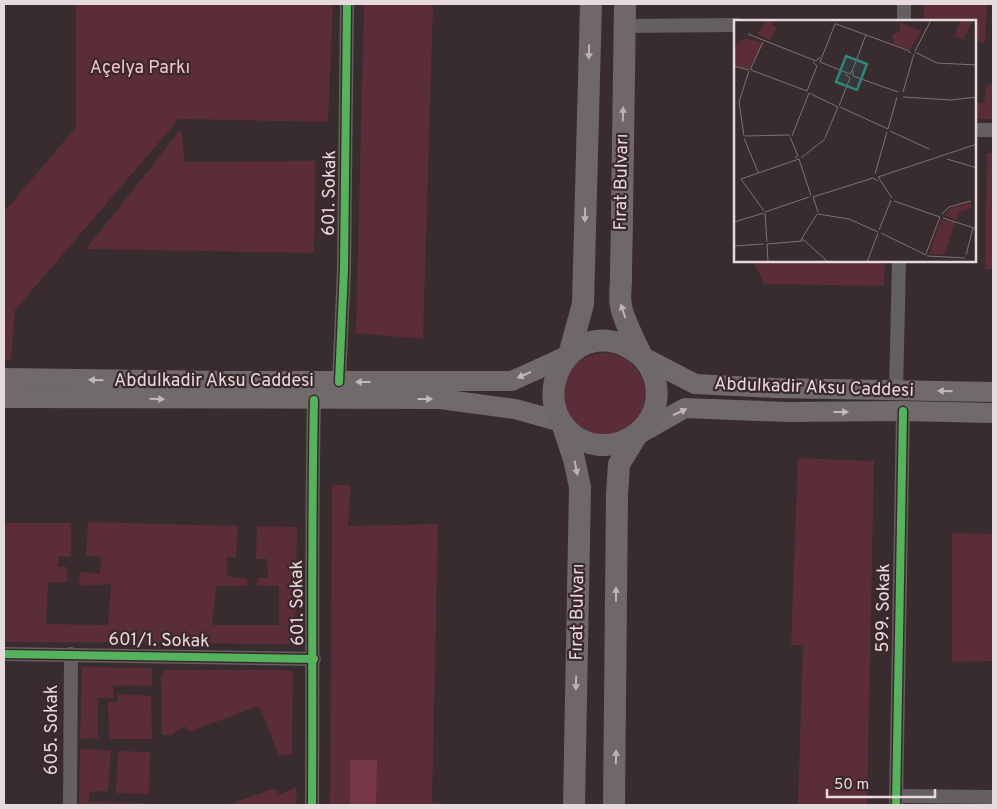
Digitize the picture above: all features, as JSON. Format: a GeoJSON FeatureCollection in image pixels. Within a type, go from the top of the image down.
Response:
{"type":"FeatureCollection","features":[{"type":"Feature","properties":{"kind":"main road","name":"Fırat Bulvarı"},"geometry":{"type":"LineString","coordinates":[[569,355],[583,304],[591,4]]}},
{"type":"Feature","properties":{"kind":"main road","name":"Fırat Bulvarı"},"geometry":{"type":"LineString","coordinates":[[625,4],[620,306],[641,356]]}},
{"type":"Feature","properties":{"kind":"main road"},"geometry":{"type":"LineString","coordinates":[[614,805],[617,495],[620,464],[637,435],[649,422],[656,405],[657,387],[652,370],[641,356],[628,346],[613,342],[597,342],[582,346],[569,355],[560,367],[554,380],[553,395],[555,409],[562,422],[573,435],[588,443],[605,446],[622,443],[637,435]]}},
{"type":"Feature","properties":{"kind":"main road","name":"Abdulkadir Aksu Caddesi"},"geometry":{"type":"LineString","coordinates":[[4,378],[339,382],[512,381],[569,355]]}},
{"type":"Feature","properties":{"kind":"main road","name":"Abdulkadir Aksu Caddesi"},"geometry":{"type":"LineString","coordinates":[[641,356],[696,384],[775,388],[993,392]]}},
{"type":"Feature","properties":{"kind":"main road","name":"Abdulkadir Aksu Caddesi"},"geometry":{"type":"LineString","coordinates":[[4,398],[440,399],[515,409],[562,422]]}},
{"type":"Feature","properties":{"kind":"main road","name":"Abdulkadir Aksu Caddesi"},"geometry":{"type":"LineString","coordinates":[[637,435],[685,408],[786,412],[903,411],[993,413]]}},
{"type":"Feature","properties":{"kind":"main road","name":"Fırat Bulvarı"},"geometry":{"type":"LineString","coordinates":[[562,422],[574,458],[580,487],[574,805]]}},
{"type":"Feature","properties":{"kind":"street","name":"601. Sokak"},"geometry":{"type":"LineString","coordinates":[[339,382],[344,269],[347,4]]}},
{"type":"Feature","properties":{"kind":"street"},"geometry":{"type":"LineString","coordinates":[[904,4],[904,20]]}},
{"type":"Feature","properties":{"kind":"street"},"geometry":{"type":"LineString","coordinates":[[625,26],[734,25]]}},
{"type":"Feature","properties":{"kind":"street"},"geometry":{"type":"LineString","coordinates":[[977,130],[993,130]]}},
{"type":"Feature","properties":{"kind":"street"},"geometry":{"type":"LineString","coordinates":[[896,391],[899,262]]}},
{"type":"Feature","properties":{"kind":"street","name":"601. Sokak"},"geometry":{"type":"LineString","coordinates":[[312,805],[314,400]]}},
{"type":"Feature","properties":{"kind":"street","name":"599. Sokak"},"geometry":{"type":"LineString","coordinates":[[896,801],[903,411]]}},
{"type":"Feature","properties":{"kind":"street","name":"601/1. Sokak"},"geometry":{"type":"LineString","coordinates":[[4,654],[314,659]]}},
{"type":"Feature","properties":{"kind":"street","name":"605. Sokak"},"geometry":{"type":"LineString","coordinates":[[70,805],[71,654]]}},
{"type":"Feature","properties":{"kind":"street"},"geometry":{"type":"LineString","coordinates":[[896,801],[993,797]]}},
{"type":"Feature","properties":{"kind":"green space","name":"Açelya Parkı"},"geometry":{"type":"Polygon","coordinates":[[[76,4],[333,4],[328,122],[179,119],[15,310],[11,360],[4,360],[4,212],[76,127],[76,4]]]}},
{"type":"Feature","properties":{"kind":"green space"},"geometry":{"type":"Polygon","coordinates":[[[364,4],[433,4],[423,339],[356,333],[364,4]]]}},
{"type":"Feature","properties":{"kind":"green space"},"geometry":{"type":"Polygon","coordinates":[[[924,4],[987,4],[985,43],[977,42],[977,20],[924,20],[924,4]]]}},
{"type":"Feature","properties":{"kind":"green space"},"geometry":{"type":"Polygon","coordinates":[[[993,84],[993,119],[977,119],[977,103],[984,103],[987,85],[993,84]]]}},
{"type":"Feature","properties":{"kind":"green space"},"geometry":{"type":"Polygon","coordinates":[[[181,129],[185,162],[315,161],[314,253],[86,249],[181,129]]]}},
{"type":"Feature","properties":{"kind":"green space"},"geometry":{"type":"Polygon","coordinates":[[[987,153],[993,153],[993,269],[985,269],[987,153]]]}},
{"type":"Feature","properties":{"kind":"green space"},"geometry":{"type":"Polygon","coordinates":[[[753,262],[885,262],[884,286],[764,284],[753,262]]]}},
{"type":"Feature","properties":{"kind":"green space"},"geometry":{"type":"Polygon","coordinates":[[[604,353],[620,356],[633,365],[642,378],[645,394],[642,410],[633,423],[620,432],[604,435],[588,432],[575,423],[566,410],[563,394],[566,378],[575,365],[588,356],[604,353]]]}},
{"type":"Feature","properties":{"kind":"green space"},"geometry":{"type":"Polygon","coordinates":[[[798,458],[874,461],[867,805],[798,805],[803,645],[791,645],[798,458]]]}},
{"type":"Feature","properties":{"kind":"green space"},"geometry":{"type":"Polygon","coordinates":[[[332,485],[351,485],[348,526],[438,524],[432,802],[448,805],[330,805],[332,485]]]}},
{"type":"Feature","properties":{"kind":"green space"},"geometry":{"type":"Polygon","coordinates":[[[88,522],[238,526],[236,558],[227,557],[227,576],[247,579],[247,586],[216,586],[212,625],[279,625],[279,586],[257,586],[258,578],[268,578],[267,559],[256,559],[257,526],[297,527],[295,644],[4,642],[4,523],[71,523],[71,557],[59,556],[58,567],[67,567],[67,582],[48,583],[46,624],[108,625],[111,584],[79,586],[80,572],[100,574],[101,557],[86,555],[88,522]]]}},
{"type":"Feature","properties":{"kind":"green space"},"geometry":{"type":"Polygon","coordinates":[[[952,533],[993,534],[993,661],[952,662],[952,533]]]}},
{"type":"Feature","properties":{"kind":"green space"},"geometry":{"type":"Polygon","coordinates":[[[82,667],[152,668],[152,686],[113,685],[113,698],[98,698],[98,738],[80,739],[82,667]]]}},
{"type":"Feature","properties":{"kind":"green space"},"geometry":{"type":"Polygon","coordinates":[[[165,670],[287,670],[293,672],[292,754],[278,755],[263,714],[258,706],[189,732],[185,726],[173,735],[162,735],[161,676],[165,670]]]}},
{"type":"Feature","properties":{"kind":"green space"},"geometry":{"type":"Polygon","coordinates":[[[118,694],[151,696],[152,739],[109,739],[108,702],[117,702],[118,694]]]}},
{"type":"Feature","properties":{"kind":"green space"},"geometry":{"type":"Polygon","coordinates":[[[80,749],[111,750],[108,791],[89,792],[89,802],[148,803],[148,805],[79,805],[80,749]]]}},
{"type":"Feature","properties":{"kind":"green space"},"geometry":{"type":"Polygon","coordinates":[[[118,751],[150,752],[149,794],[116,793],[118,751]]]}},
{"type":"Feature","properties":{"kind":"green space"},"geometry":{"type":"Polygon","coordinates":[[[296,787],[297,805],[227,805],[275,788],[280,795],[296,787]]]}},
{"type":"Feature","properties":{"kind":"shaded area"},"geometry":{"type":"Polygon","coordinates":[[[350,760],[377,760],[376,805],[350,805],[350,760]]]}},
{"type":"Feature","properties":{"kind":"cycle path"},"geometry":{"type":"LineString","coordinates":[[339,382],[344,269],[347,4]]}},
{"type":"Feature","properties":{"kind":"cycle path"},"geometry":{"type":"LineString","coordinates":[[312,805],[314,400]]}},
{"type":"Feature","properties":{"kind":"cycle path"},"geometry":{"type":"LineString","coordinates":[[896,805],[903,411]]}},
{"type":"Feature","properties":{"kind":"cycle path"},"geometry":{"type":"LineString","coordinates":[[4,654],[314,659]]}}]}
